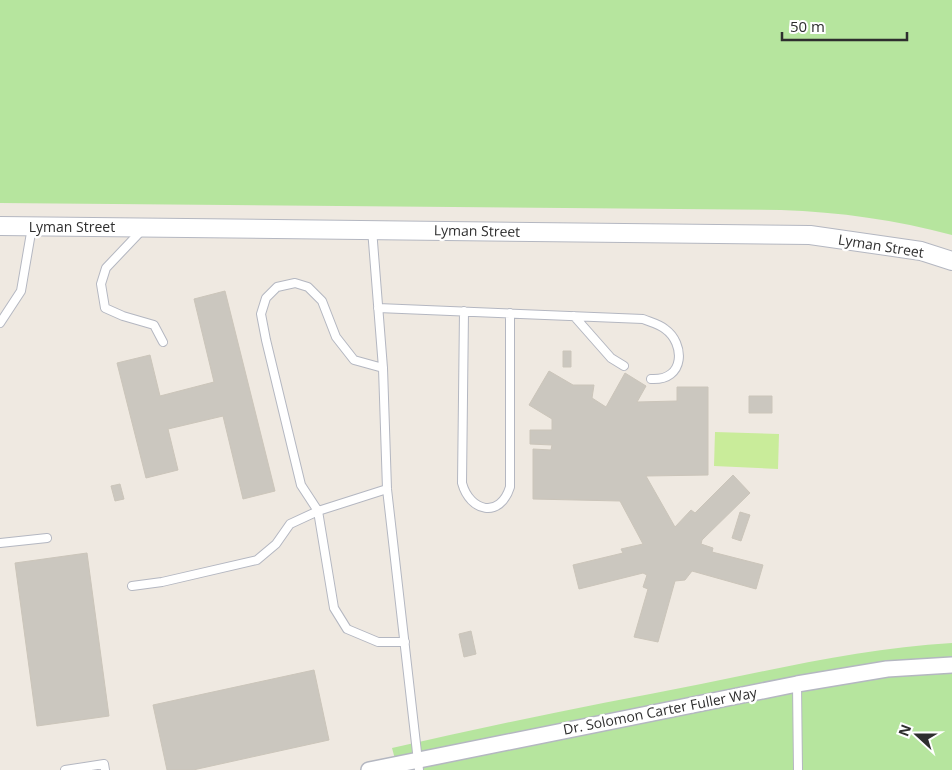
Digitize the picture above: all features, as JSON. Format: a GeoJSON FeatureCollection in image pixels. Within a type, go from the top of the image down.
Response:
{"type":"FeatureCollection","features":[{"type":"Feature","properties":{"kind":"street","name":"Lyman Street"},"geometry":{"type":"LineString","coordinates":[[0,226],[372,229],[810,236],[921,251],[952,261]]}},
{"type":"Feature","properties":{"kind":"street","name":"Dr. Solomon Carter Fuller Way"},"geometry":{"type":"LineString","coordinates":[[369,770],[418,765],[797,684],[886,669],[952,665]]}},
{"type":"Feature","properties":{"kind":"lane"},"geometry":{"type":"LineString","coordinates":[[0,323],[21,291],[32,227]]}},
{"type":"Feature","properties":{"kind":"lane"},"geometry":{"type":"LineString","coordinates":[[144,228],[106,268],[101,284],[105,308],[123,316],[154,325],[163,342]]}},
{"type":"Feature","properties":{"kind":"lane"},"geometry":{"type":"LineString","coordinates":[[372,229],[383,368],[387,489],[418,765]]}},
{"type":"Feature","properties":{"kind":"lane"},"geometry":{"type":"LineString","coordinates":[[383,368],[354,360],[336,337],[322,301],[308,288],[295,283],[277,287],[266,298],[261,314],[301,484],[318,511],[334,608],[348,629],[378,642],[405,642]]}},
{"type":"Feature","properties":{"kind":"lane"},"geometry":{"type":"LineString","coordinates":[[378,308],[643,319],[665,329],[677,345],[679,363],[672,374],[663,379],[651,379]]}},
{"type":"Feature","properties":{"kind":"lane"},"geometry":{"type":"LineString","coordinates":[[464,312],[462,483],[465,495],[472,504],[482,508],[496,507],[507,498],[510,487],[510,313]]}},
{"type":"Feature","properties":{"kind":"lane"},"geometry":{"type":"LineString","coordinates":[[574,316],[611,358],[624,366]]}},
{"type":"Feature","properties":{"kind":"lane"},"geometry":{"type":"LineString","coordinates":[[132,586],[162,582],[257,560],[276,544],[290,524],[318,511],[387,489]]}},
{"type":"Feature","properties":{"kind":"lane"},"geometry":{"type":"LineString","coordinates":[[0,543],[47,538]]}},
{"type":"Feature","properties":{"kind":"lane"},"geometry":{"type":"LineString","coordinates":[[797,684],[798,770]]}},
{"type":"Feature","properties":{"kind":"lane"},"geometry":{"type":"LineString","coordinates":[[65,770],[104,764],[105,770]]}},
{"type":"Feature","properties":{"kind":"green space"},"geometry":{"type":"Polygon","coordinates":[[[0,0],[952,0],[952,235],[868,218],[781,210],[0,203],[0,0]]]}},
{"type":"Feature","properties":{"kind":"green space"},"geometry":{"type":"Polygon","coordinates":[[[715,432],[779,434],[778,469],[714,466],[715,432]]]}},
{"type":"Feature","properties":{"kind":"green space"},"geometry":{"type":"Polygon","coordinates":[[[952,643],[952,770],[398,770],[392,748],[546,714],[826,659],[889,649],[952,643]]]}},
{"type":"Feature","properties":{"kind":"building"},"geometry":{"type":"Polygon","coordinates":[[[225,291],[275,491],[243,499],[223,416],[168,429],[178,470],[146,478],[117,363],[150,355],[160,396],[214,382],[194,299],[225,291]]]}},
{"type":"Feature","properties":{"kind":"building"},"geometry":{"type":"Polygon","coordinates":[[[563,351],[571,351],[571,367],[563,367],[563,351]]]}},
{"type":"Feature","properties":{"kind":"building"},"geometry":{"type":"Polygon","coordinates":[[[549,371],[573,385],[594,385],[592,398],[606,407],[625,373],[646,386],[637,402],[677,401],[677,387],[708,387],[708,475],[646,476],[675,527],[691,510],[695,513],[733,475],[750,493],[702,540],[701,544],[713,548],[712,552],[763,565],[756,589],[692,571],[685,580],[675,581],[658,642],[634,637],[648,589],[643,587],[647,575],[643,573],[579,589],[573,565],[623,553],[621,549],[643,544],[620,501],[533,499],[533,449],[551,450],[552,445],[530,444],[530,430],[552,430],[552,419],[529,405],[549,371]]]}},
{"type":"Feature","properties":{"kind":"building"},"geometry":{"type":"Polygon","coordinates":[[[749,396],[772,396],[772,413],[749,413],[749,396]]]}},
{"type":"Feature","properties":{"kind":"building"},"geometry":{"type":"Polygon","coordinates":[[[120,484],[124,499],[115,501],[111,486],[120,484]]]}},
{"type":"Feature","properties":{"kind":"building"},"geometry":{"type":"Polygon","coordinates":[[[740,512],[750,515],[741,541],[732,538],[740,512]]]}},
{"type":"Feature","properties":{"kind":"building"},"geometry":{"type":"Polygon","coordinates":[[[87,553],[109,716],[37,726],[15,563],[87,553]]]}},
{"type":"Feature","properties":{"kind":"building"},"geometry":{"type":"Polygon","coordinates":[[[471,631],[476,654],[464,657],[459,634],[471,631]]]}},
{"type":"Feature","properties":{"kind":"building"},"geometry":{"type":"Polygon","coordinates":[[[314,670],[329,740],[193,770],[167,770],[153,705],[314,670]]]}}]}
